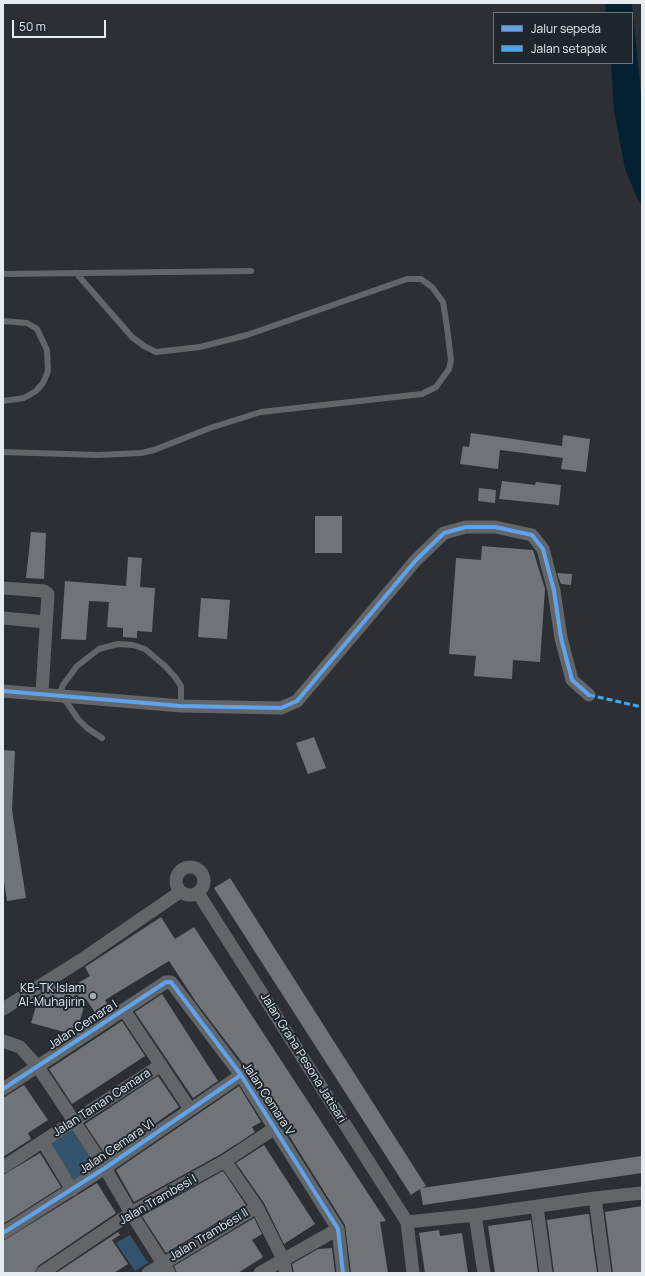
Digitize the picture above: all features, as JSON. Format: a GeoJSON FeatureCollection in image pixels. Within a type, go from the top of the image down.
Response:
{"type":"FeatureCollection","features":[{"type":"Feature","properties":{"kind":"street"},"geometry":{"type":"LineString","coordinates":[[3,691],[42,693],[182,706],[272,710],[281,708],[296,700],[416,560],[444,533],[466,527],[495,527],[532,535],[543,549],[554,591],[561,638],[572,680],[589,695]]}},
{"type":"Feature","properties":{"kind":"street"},"geometry":{"type":"LineString","coordinates":[[3,588],[47,592],[42,693]]}},
{"type":"Feature","properties":{"kind":"street"},"geometry":{"type":"LineString","coordinates":[[3,618],[46,622]]}},
{"type":"Feature","properties":{"kind":"street"},"geometry":{"type":"LineString","coordinates":[[191,867],[200,871],[204,880],[204,885],[198,893],[189,896],[180,892],[176,883],[176,878],[182,869],[191,867]]}},
{"type":"Feature","properties":{"kind":"street"},"geometry":{"type":"LineString","coordinates":[[3,1009],[80,960],[180,892]]}},
{"type":"Feature","properties":{"kind":"street","name":"Jalan Graha Pesona Jatisari"},"geometry":{"type":"LineString","coordinates":[[198,893],[407,1222],[413,1273]]}},
{"type":"Feature","properties":{"kind":"street","name":"Jalan Cemara I"},"geometry":{"type":"LineString","coordinates":[[3,1089],[166,982],[171,982],[174,984]]}},
{"type":"Feature","properties":{"kind":"street","name":"Jalan Cemara V"},"geometry":{"type":"LineString","coordinates":[[174,984],[241,1075],[338,1229]]}},
{"type":"Feature","properties":{"kind":"street"},"geometry":{"type":"LineString","coordinates":[[124,1010],[190,1109]]}},
{"type":"Feature","properties":{"kind":"street"},"geometry":{"type":"LineString","coordinates":[[3,1041],[20,1047],[38,1067],[106,1168],[131,1213],[165,1268]]}},
{"type":"Feature","properties":{"kind":"street","name":"Jalan Taman Cemara"},"geometry":{"type":"LineString","coordinates":[[3,1167],[161,1065]]}},
{"type":"Feature","properties":{"kind":"street","name":"Jalan Cemara VI"},"geometry":{"type":"LineString","coordinates":[[3,1233],[106,1168],[241,1075]]}},
{"type":"Feature","properties":{"kind":"street","name":"Jalan Trambesi I"},"geometry":{"type":"LineString","coordinates":[[42,1273],[131,1213],[225,1161],[275,1128]]}},
{"type":"Feature","properties":{"kind":"street","name":"Jalan Taman Cemara"},"geometry":{"type":"LineString","coordinates":[[43,1142],[72,1190]]}},
{"type":"Feature","properties":{"kind":"street"},"geometry":{"type":"LineString","coordinates":[[225,1161],[257,1207],[283,1259],[286,1273]]}},
{"type":"Feature","properties":{"kind":"street"},"geometry":{"type":"LineString","coordinates":[[407,1222],[475,1215],[642,1193]]}},
{"type":"Feature","properties":{"kind":"street"},"geometry":{"type":"LineString","coordinates":[[595,1198],[605,1273]]}},
{"type":"Feature","properties":{"kind":"street"},"geometry":{"type":"LineString","coordinates":[[536,1206],[546,1273]]}},
{"type":"Feature","properties":{"kind":"street","name":"Jalan Trambesi II"},"geometry":{"type":"LineString","coordinates":[[148,1273],[165,1268],[257,1207]]}},
{"type":"Feature","properties":{"kind":"street"},"geometry":{"type":"LineString","coordinates":[[475,1215],[484,1273]]}},
{"type":"Feature","properties":{"kind":"street"},"geometry":{"type":"LineString","coordinates":[[260,1273],[338,1229],[344,1273]]}},
{"type":"Feature","properties":{"kind":"lane"},"geometry":{"type":"LineString","coordinates":[[3,274],[251,271]]}},
{"type":"Feature","properties":{"kind":"lane"},"geometry":{"type":"LineString","coordinates":[[3,452],[98,455],[140,453],[154,450],[210,428],[261,412],[422,394],[436,387],[449,369],[451,360],[442,302],[432,287],[422,279],[407,279],[246,335],[200,347],[156,352],[144,346],[132,337],[76,273]]}},
{"type":"Feature","properties":{"kind":"lane"},"geometry":{"type":"LineString","coordinates":[[3,321],[27,322],[37,329],[47,350],[48,370],[43,383],[36,391],[24,398],[3,401]]}},
{"type":"Feature","properties":{"kind":"lane"},"geometry":{"type":"LineString","coordinates":[[102,738],[87,728],[78,719],[60,695],[63,685],[77,666],[99,649],[118,644],[133,645],[145,649],[175,677],[181,686],[182,706]]}},
{"type":"Feature","properties":{"kind":"shaded area"},"geometry":{"type":"Polygon","coordinates":[[[605,3],[632,4],[633,12],[606,12],[605,3]]]}},
{"type":"Feature","properties":{"kind":"shaded area"},"geometry":{"type":"Polygon","coordinates":[[[633,14],[642,104],[642,205],[638,200],[625,169],[614,110],[611,64],[633,64],[633,14]]]}},
{"type":"Feature","properties":{"kind":"shaded area"},"geometry":{"type":"Polygon","coordinates":[[[71,1129],[99,1170],[77,1185],[50,1143],[71,1129]]]}},
{"type":"Feature","properties":{"kind":"shaded area"},"geometry":{"type":"Polygon","coordinates":[[[130,1235],[148,1263],[135,1271],[116,1243],[130,1235]]]}},
{"type":"Feature","properties":{"kind":"building"},"geometry":{"type":"Polygon","coordinates":[[[471,433],[562,446],[563,435],[590,439],[586,472],[561,469],[563,458],[500,450],[498,469],[460,464],[463,446],[469,447],[471,433]]]}},
{"type":"Feature","properties":{"kind":"building"},"geometry":{"type":"Polygon","coordinates":[[[502,481],[535,485],[536,482],[561,485],[559,505],[499,499],[502,481]]]}},
{"type":"Feature","properties":{"kind":"building"},"geometry":{"type":"Polygon","coordinates":[[[479,488],[496,490],[495,503],[478,501],[479,488]]]}},
{"type":"Feature","properties":{"kind":"building"},"geometry":{"type":"Polygon","coordinates":[[[315,516],[342,516],[342,553],[315,553],[315,516]]]}},
{"type":"Feature","properties":{"kind":"building"},"geometry":{"type":"Polygon","coordinates":[[[31,532],[46,533],[44,579],[26,578],[31,532]]]}},
{"type":"Feature","properties":{"kind":"building"},"geometry":{"type":"Polygon","coordinates":[[[482,546],[533,550],[545,589],[540,662],[513,660],[512,679],[474,676],[476,656],[449,654],[456,558],[481,560],[482,546]]]}},
{"type":"Feature","properties":{"kind":"building"},"geometry":{"type":"Polygon","coordinates":[[[128,557],[142,558],[140,587],[155,588],[152,632],[137,631],[137,638],[123,637],[123,628],[107,627],[109,602],[89,601],[86,640],[61,639],[65,581],[126,586],[128,557]]]}},
{"type":"Feature","properties":{"kind":"building"},"geometry":{"type":"Polygon","coordinates":[[[557,573],[572,574],[571,585],[561,584],[557,573]]]}},
{"type":"Feature","properties":{"kind":"building"},"geometry":{"type":"Polygon","coordinates":[[[201,598],[230,600],[227,639],[198,637],[201,598]]]}},
{"type":"Feature","properties":{"kind":"building"},"geometry":{"type":"Polygon","coordinates":[[[314,737],[326,768],[308,774],[296,743],[314,737]]]}},
{"type":"Feature","properties":{"kind":"building"},"geometry":{"type":"Polygon","coordinates":[[[3,750],[15,751],[12,810],[26,898],[7,901],[3,875],[3,750]]]}},
{"type":"Feature","properties":{"kind":"building"},"geometry":{"type":"Polygon","coordinates":[[[230,878],[426,1186],[422,1188],[642,1156],[642,1173],[423,1205],[420,1189],[411,1195],[214,888],[230,878]]]}},
{"type":"Feature","properties":{"kind":"building"},"geometry":{"type":"Polygon","coordinates":[[[161,917],[175,939],[194,927],[386,1221],[380,1222],[388,1273],[351,1273],[345,1225],[248,1070],[196,1002],[169,961],[105,1000],[111,1009],[98,1017],[86,999],[77,1031],[72,1034],[31,1023],[39,996],[55,985],[68,989],[90,976],[85,967],[161,917]]]}},
{"type":"Feature","properties":{"kind":"building"},"geometry":{"type":"Polygon","coordinates":[[[162,994],[218,1081],[193,1098],[135,1012],[162,994]]]}},
{"type":"Feature","properties":{"kind":"building"},"geometry":{"type":"Polygon","coordinates":[[[122,1021],[145,1056],[72,1104],[49,1069],[122,1021]]]}},
{"type":"Feature","properties":{"kind":"building"},"geometry":{"type":"Polygon","coordinates":[[[158,1076],[179,1107],[107,1157],[85,1124],[158,1076]]]}},
{"type":"Feature","properties":{"kind":"building"},"geometry":{"type":"Polygon","coordinates":[[[24,1085],[48,1120],[28,1133],[31,1139],[3,1157],[3,1098],[24,1085]]]}},
{"type":"Feature","properties":{"kind":"building"},"geometry":{"type":"Polygon","coordinates":[[[239,1086],[261,1122],[252,1127],[255,1132],[221,1154],[134,1202],[116,1170],[239,1086]]]}},
{"type":"Feature","properties":{"kind":"building"},"geometry":{"type":"Polygon","coordinates":[[[264,1145],[315,1224],[284,1244],[264,1203],[236,1163],[264,1145]]]}},
{"type":"Feature","properties":{"kind":"building"},"geometry":{"type":"Polygon","coordinates":[[[40,1153],[61,1187],[3,1224],[3,1175],[40,1153]]]}},
{"type":"Feature","properties":{"kind":"building"},"geometry":{"type":"Polygon","coordinates":[[[223,1171],[246,1205],[166,1253],[142,1216],[223,1171]]]}},
{"type":"Feature","properties":{"kind":"building"},"geometry":{"type":"Polygon","coordinates":[[[97,1183],[116,1213],[38,1266],[34,1273],[3,1273],[3,1241],[97,1183]]]}},
{"type":"Feature","properties":{"kind":"building"},"geometry":{"type":"Polygon","coordinates":[[[642,1206],[642,1273],[613,1273],[605,1212],[642,1206]]]}},
{"type":"Feature","properties":{"kind":"building"},"geometry":{"type":"Polygon","coordinates":[[[589,1214],[597,1273],[554,1273],[547,1220],[589,1214]]]}},
{"type":"Feature","properties":{"kind":"building"},"geometry":{"type":"Polygon","coordinates":[[[254,1218],[262,1234],[252,1240],[263,1257],[238,1273],[177,1273],[174,1266],[254,1218]]]}},
{"type":"Feature","properties":{"kind":"building"},"geometry":{"type":"Polygon","coordinates":[[[531,1220],[538,1273],[495,1273],[488,1226],[531,1220]]]}},
{"type":"Feature","properties":{"kind":"building"},"geometry":{"type":"Polygon","coordinates":[[[439,1230],[440,1236],[462,1233],[468,1273],[425,1273],[419,1233],[439,1230]]]}},
{"type":"Feature","properties":{"kind":"building"},"geometry":{"type":"Polygon","coordinates":[[[118,1232],[120,1235],[112,1240],[128,1264],[114,1273],[56,1273],[118,1232]]]}},
{"type":"Feature","properties":{"kind":"building"},"geometry":{"type":"Polygon","coordinates":[[[332,1248],[335,1273],[294,1273],[292,1264],[318,1249],[332,1248]]]}},
{"type":"Feature","properties":{"kind":"marked path"},"geometry":{"type":"LineString","coordinates":[[589,695],[642,707]]}},
{"type":"Feature","properties":{"kind":"cycle path"},"geometry":{"type":"LineString","coordinates":[[3,691],[181,706],[281,708],[297,701],[416,560],[444,533],[466,527],[495,527],[532,535],[543,549],[554,591],[561,638],[572,680],[589,695]]}},
{"type":"Feature","properties":{"kind":"cycle path"},"geometry":{"type":"LineString","coordinates":[[3,1089],[166,982],[171,982],[241,1075],[338,1229],[343,1273]]}},
{"type":"Feature","properties":{"kind":"cycle path"},"geometry":{"type":"LineString","coordinates":[[3,1233],[105,1168],[241,1075]]}},
{"type":"Feature","properties":{"kind":"place","name":"KB-TK Islam Al-Muhajirin"},"geometry":{"type":"Point","coordinates":[93,996]}}]}
